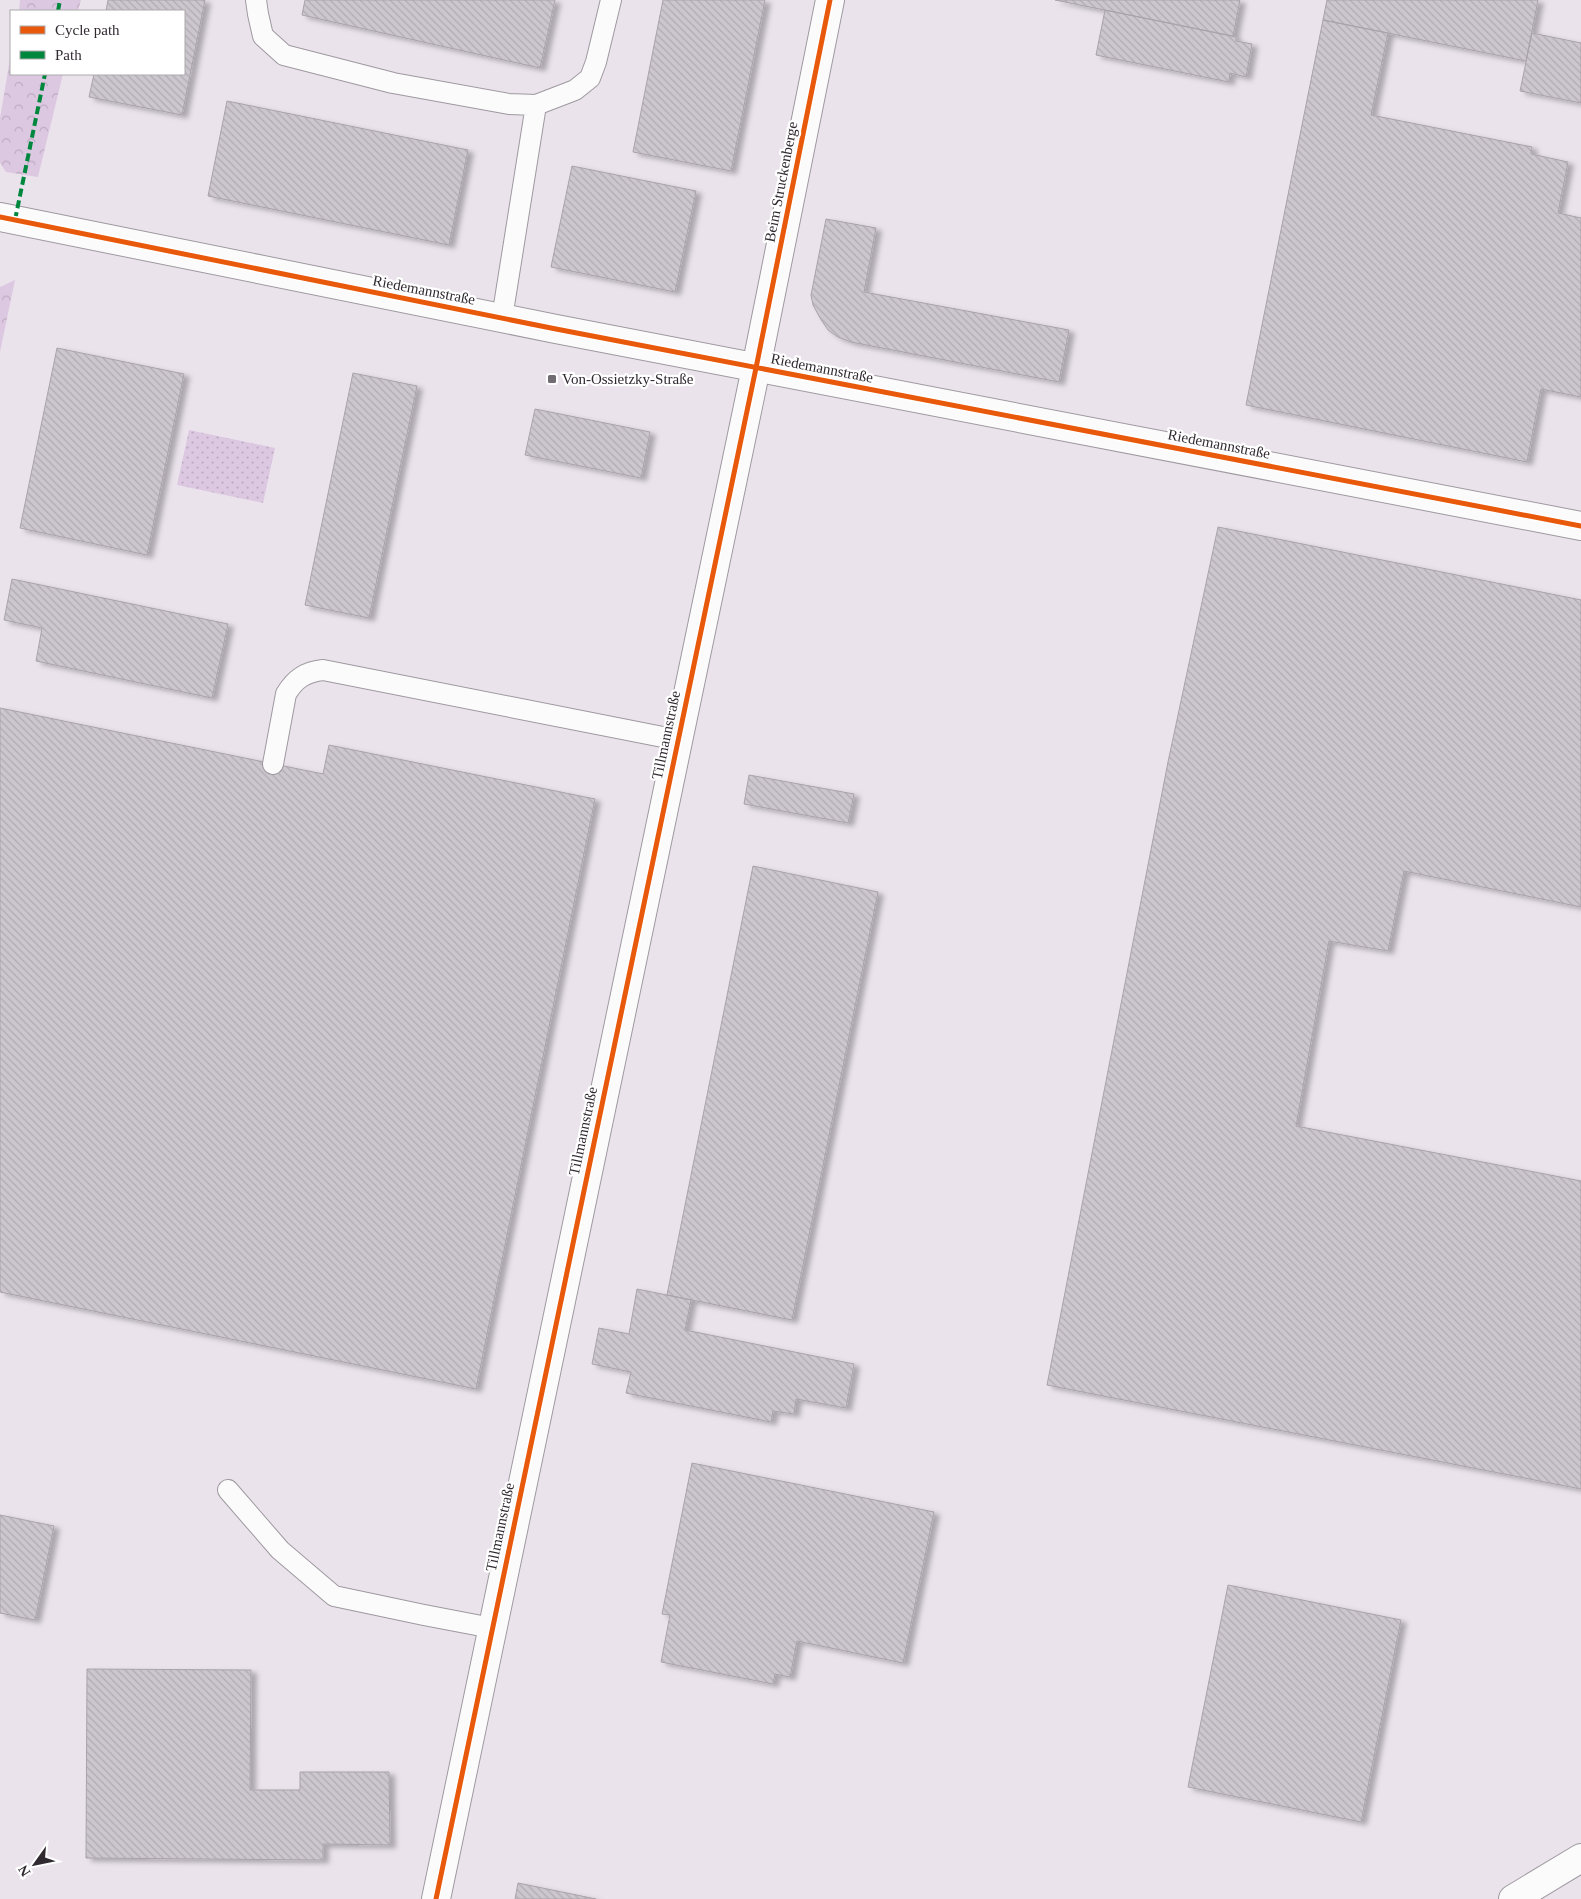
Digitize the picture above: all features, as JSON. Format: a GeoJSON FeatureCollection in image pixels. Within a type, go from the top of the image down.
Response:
{"type":"FeatureCollection","features":[{"type":"Feature","properties":{"kind":"street","name":"Beim Struckenberge"},"geometry":{"type":"LineString","coordinates":[[756,368],[830,0]]}},
{"type":"Feature","properties":{"kind":"street","name":"Riedemannstraße"},"geometry":{"type":"LineString","coordinates":[[0,217],[756,368],[1581,526]]}},
{"type":"Feature","properties":{"kind":"street","name":"Tillmannstraße"},"geometry":{"type":"LineString","coordinates":[[436,1899],[756,368]]}},
{"type":"Feature","properties":{"kind":"street"},"geometry":{"type":"LineString","coordinates":[[1513,1899],[1581,1858]]}},
{"type":"Feature","properties":{"kind":"lane"},"geometry":{"type":"LineString","coordinates":[[256,0],[263,36],[284,55],[393,83],[509,104],[536,105],[576,90],[590,78],[596,62],[611,0]]}},
{"type":"Feature","properties":{"kind":"lane"},"geometry":{"type":"LineString","coordinates":[[502,318],[536,105]]}},
{"type":"Feature","properties":{"kind":"lane"},"geometry":{"type":"LineString","coordinates":[[273,764],[286,694],[292,684],[301,676],[311,671],[323,670],[678,740]]}},
{"type":"Feature","properties":{"kind":"lane"},"geometry":{"type":"LineString","coordinates":[[228,1490],[280,1550],[334,1596],[492,1628]]}},
{"type":"Feature","properties":{"kind":"green space"},"geometry":{"type":"Polygon","coordinates":[[[20,0],[81,0],[78,10],[19,10],[20,0]]]}},
{"type":"Feature","properties":{"kind":"green space"},"geometry":{"type":"Polygon","coordinates":[[[10,59],[10,75],[63,75],[38,177],[6,172],[0,163],[0,118],[10,59]]]}},
{"type":"Feature","properties":{"kind":"green space"},"geometry":{"type":"Polygon","coordinates":[[[15,280],[0,352],[0,287],[15,280]]]}},
{"type":"Feature","properties":{"kind":"green space"},"geometry":{"type":"Polygon","coordinates":[[[189,430],[275,448],[263,503],[177,485],[189,430]]]}},
{"type":"Feature","properties":{"kind":"building"},"geometry":{"type":"Polygon","coordinates":[[[108,0],[205,0],[182,115],[89,97],[94,75],[185,75],[185,10],[106,10],[108,0]]]}},
{"type":"Feature","properties":{"kind":"building"},"geometry":{"type":"Polygon","coordinates":[[[305,0],[555,0],[540,68],[302,15],[305,0]]]}},
{"type":"Feature","properties":{"kind":"building"},"geometry":{"type":"Polygon","coordinates":[[[663,0],[765,0],[731,171],[633,152],[663,0]]]}},
{"type":"Feature","properties":{"kind":"building"},"geometry":{"type":"Polygon","coordinates":[[[1055,0],[1240,0],[1233,36],[1055,0]]]}},
{"type":"Feature","properties":{"kind":"building"},"geometry":{"type":"Polygon","coordinates":[[[1327,0],[1538,0],[1526,61],[1323,20],[1327,0]]]}},
{"type":"Feature","properties":{"kind":"building"},"geometry":{"type":"Polygon","coordinates":[[[1105,10],[1236,37],[1236,41],[1252,44],[1246,77],[1230,73],[1229,82],[1096,55],[1105,10]]]}},
{"type":"Feature","properties":{"kind":"building"},"geometry":{"type":"Polygon","coordinates":[[[1323,20],[1388,33],[1371,115],[1532,147],[1531,154],[1568,162],[1558,213],[1581,218],[1581,397],[1541,389],[1527,462],[1246,405],[1323,20]]]}},
{"type":"Feature","properties":{"kind":"building"},"geometry":{"type":"Polygon","coordinates":[[[1532,33],[1581,43],[1581,103],[1520,91],[1532,33]]]}},
{"type":"Feature","properties":{"kind":"building"},"geometry":{"type":"Polygon","coordinates":[[[227,101],[468,150],[449,245],[208,196],[227,101]]]}},
{"type":"Feature","properties":{"kind":"building"},"geometry":{"type":"Polygon","coordinates":[[[572,166],[696,191],[675,292],[551,267],[572,166]]]}},
{"type":"Feature","properties":{"kind":"building"},"geometry":{"type":"Polygon","coordinates":[[[826,219],[876,228],[864,292],[1069,330],[1059,382],[851,342],[838,337],[828,330],[820,318],[813,305],[811,295],[826,219]]]}},
{"type":"Feature","properties":{"kind":"building"},"geometry":{"type":"Polygon","coordinates":[[[57,348],[184,374],[147,555],[20,528],[57,348]]]}},
{"type":"Feature","properties":{"kind":"building"},"geometry":{"type":"Polygon","coordinates":[[[353,373],[417,386],[369,618],[305,605],[353,373]]]}},
{"type":"Feature","properties":{"kind":"building"},"geometry":{"type":"Polygon","coordinates":[[[535,409],[650,432],[641,478],[525,455],[535,409]]]}},
{"type":"Feature","properties":{"kind":"building"},"geometry":{"type":"Polygon","coordinates":[[[1218,527],[1581,600],[1581,907],[1404,871],[1388,951],[1329,941],[1296,1126],[1581,1181],[1581,1489],[1047,1385],[1168,762],[1218,527]]]}},
{"type":"Feature","properties":{"kind":"building"},"geometry":{"type":"Polygon","coordinates":[[[12,579],[228,624],[212,698],[36,661],[42,628],[4,620],[12,579]]]}},
{"type":"Feature","properties":{"kind":"building"},"geometry":{"type":"Polygon","coordinates":[[[0,708],[323,774],[329,745],[595,799],[476,1389],[0,1292],[0,708]]]}},
{"type":"Feature","properties":{"kind":"building"},"geometry":{"type":"Polygon","coordinates":[[[749,775],[854,794],[848,823],[744,804],[749,775]]]}},
{"type":"Feature","properties":{"kind":"building"},"geometry":{"type":"Polygon","coordinates":[[[753,866],[878,892],[792,1320],[667,1295],[753,866]]]}},
{"type":"Feature","properties":{"kind":"building"},"geometry":{"type":"Polygon","coordinates":[[[637,1289],[691,1300],[685,1330],[854,1364],[846,1408],[796,1399],[794,1414],[773,1411],[771,1422],[626,1393],[631,1372],[592,1364],[599,1328],[629,1334],[637,1289]]]}},
{"type":"Feature","properties":{"kind":"building"},"geometry":{"type":"Polygon","coordinates":[[[692,1463],[934,1512],[903,1663],[797,1641],[790,1677],[775,1674],[773,1684],[661,1662],[670,1615],[662,1614],[692,1463]]]}},
{"type":"Feature","properties":{"kind":"building"},"geometry":{"type":"Polygon","coordinates":[[[0,1515],[54,1526],[35,1620],[0,1613],[0,1515]]]}},
{"type":"Feature","properties":{"kind":"building"},"geometry":{"type":"Polygon","coordinates":[[[1228,1585],[1401,1620],[1361,1822],[1188,1787],[1228,1585]]]}},
{"type":"Feature","properties":{"kind":"building"},"geometry":{"type":"Polygon","coordinates":[[[87,1669],[251,1670],[250,1790],[300,1790],[300,1772],[389,1772],[390,1845],[323,1844],[323,1860],[86,1858],[87,1669]]]}},
{"type":"Feature","properties":{"kind":"building"},"geometry":{"type":"Polygon","coordinates":[[[518,1883],[596,1899],[515,1899],[518,1883]]]}},
{"type":"Feature","properties":{"kind":"marked path"},"geometry":{"type":"LineString","coordinates":[[58,10],[60,0]]}},
{"type":"Feature","properties":{"kind":"marked path"},"geometry":{"type":"LineString","coordinates":[[15,220],[45,75]]}},
{"type":"Feature","properties":{"kind":"cycle path"},"geometry":{"type":"LineString","coordinates":[[436,1899],[756,368],[830,0]]}},
{"type":"Feature","properties":{"kind":"cycle path"},"geometry":{"type":"LineString","coordinates":[[0,217],[556,329],[1581,526]]}},
{"type":"Feature","properties":{"kind":"place","name":"Von-Ossietzky-Straße"},"geometry":{"type":"Point","coordinates":[552,379]}}]}
